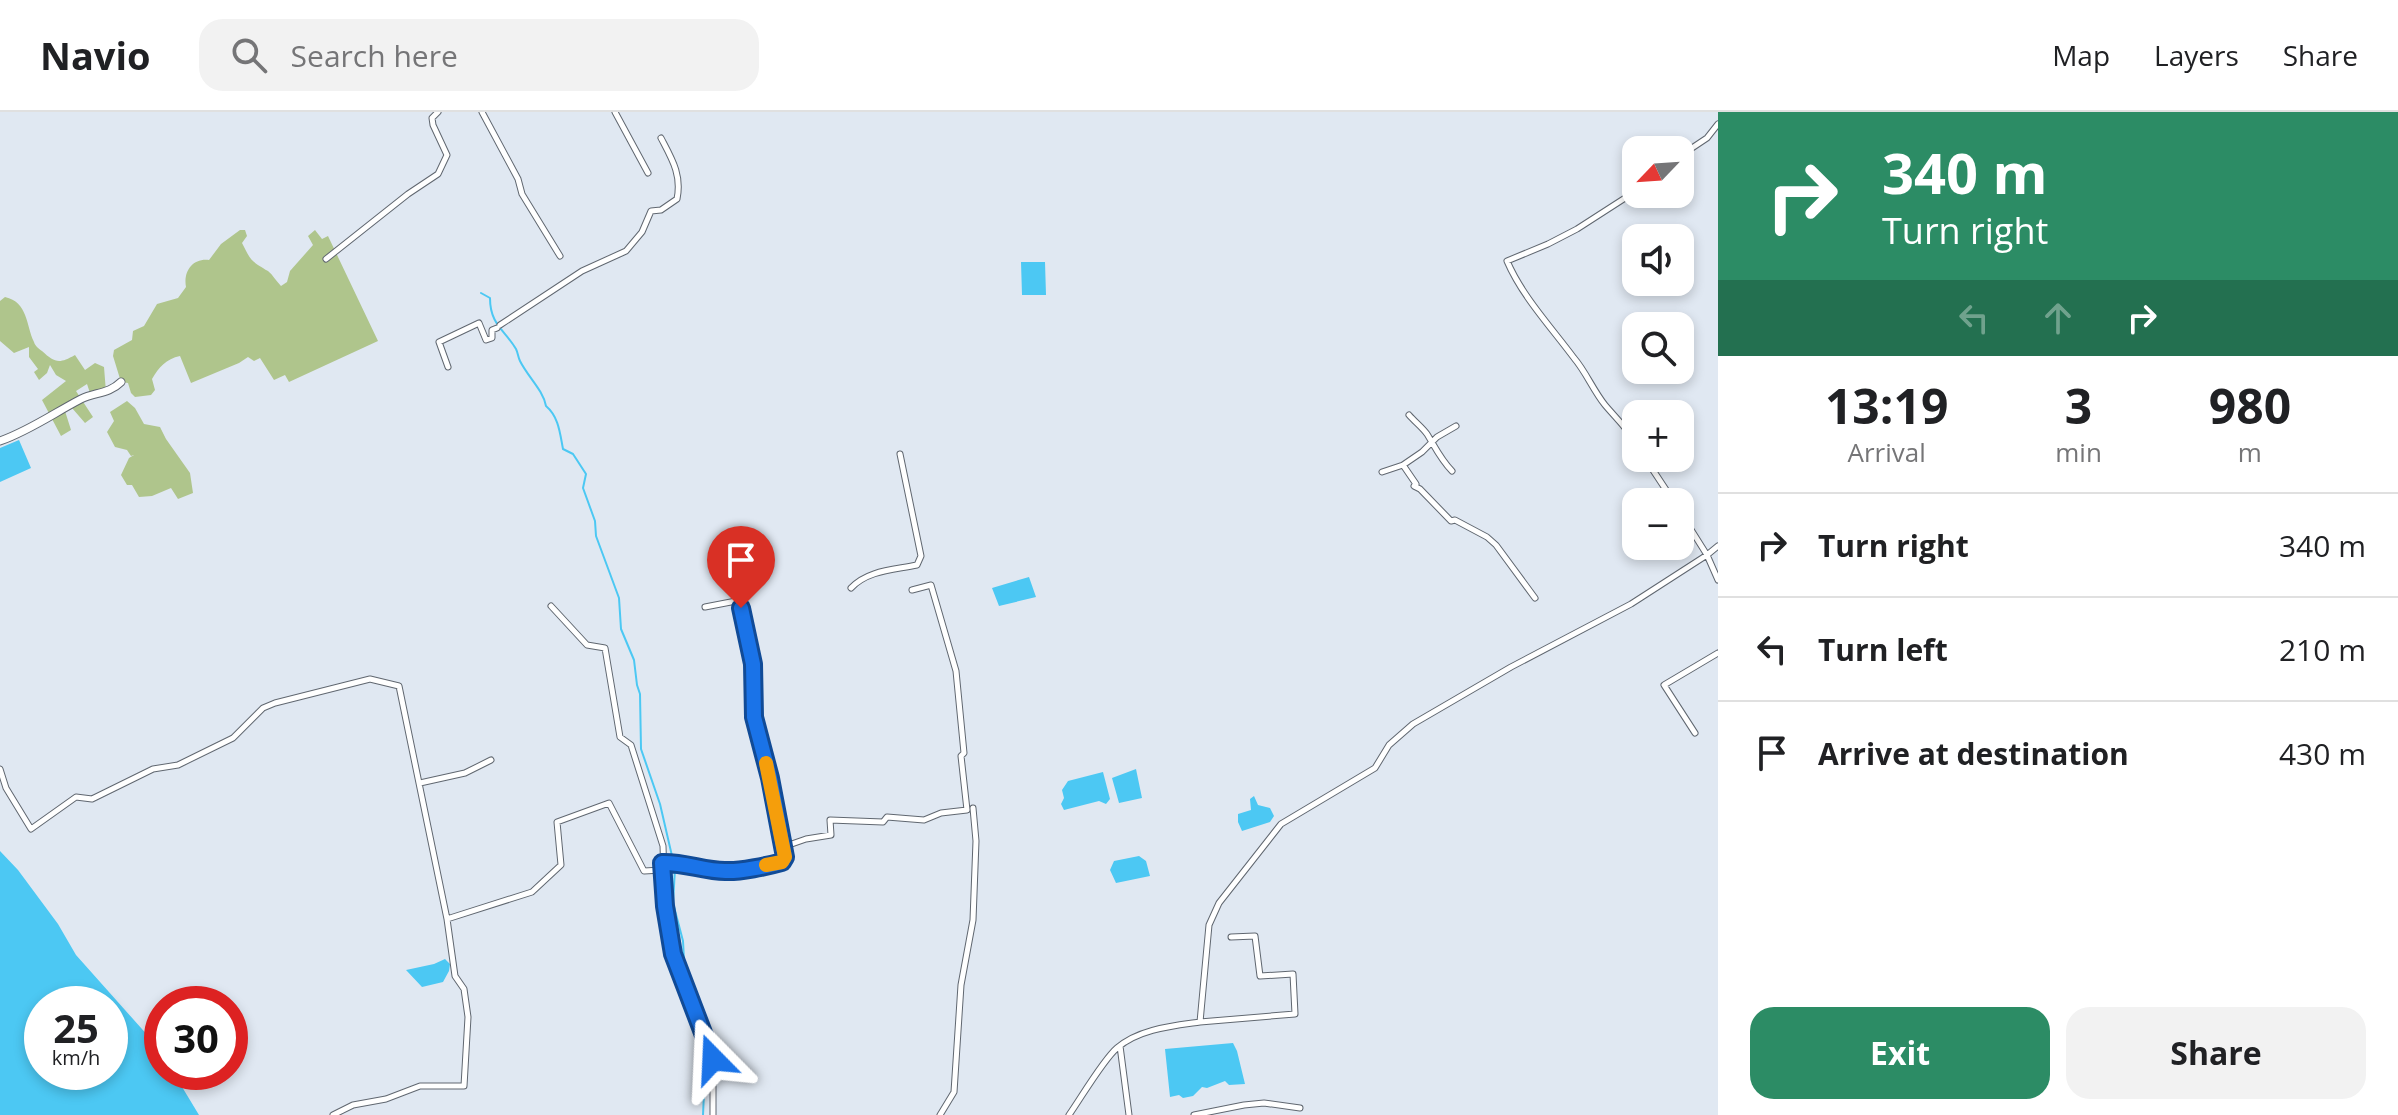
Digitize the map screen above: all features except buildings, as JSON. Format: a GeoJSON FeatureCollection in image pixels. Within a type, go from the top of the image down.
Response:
{"type":"FeatureCollection","features":[{"type":"Feature","properties":{"kind":"street"},"geometry":{"type":"LineString","coordinates":[[326,259],[438,174],[447,155],[433,125],[432,118],[438,112]]}},
{"type":"Feature","properties":{"kind":"street"},"geometry":{"type":"LineString","coordinates":[[482,112],[518,179],[522,194],[560,256]]}},
{"type":"Feature","properties":{"kind":"street"},"geometry":{"type":"LineString","coordinates":[[615,112],[648,173]]}},
{"type":"Feature","properties":{"kind":"street"},"geometry":{"type":"LineString","coordinates":[[1694,147],[1707,138],[1718,124]]}},
{"type":"Feature","properties":{"kind":"street"},"geometry":{"type":"LineString","coordinates":[[448,367],[439,342],[479,323],[486,340],[492,338],[492,330],[582,271],[626,251],[642,232],[651,211],[661,210],[677,199],[676,166],[661,138]]}},
{"type":"Feature","properties":{"kind":"street"},"geometry":{"type":"LineString","coordinates":[[1622,200],[1577,229],[1507,261],[1560,342],[1576,360],[1601,399],[1622,422]]}},
{"type":"Feature","properties":{"kind":"street"},"geometry":{"type":"LineString","coordinates":[[0,441],[18,435],[85,397],[109,392],[121,382]]}},
{"type":"Feature","properties":{"kind":"street"},"geometry":{"type":"LineString","coordinates":[[1409,415],[1452,471]]}},
{"type":"Feature","properties":{"kind":"street"},"geometry":{"type":"LineString","coordinates":[[1382,472],[1403,465],[1437,437],[1456,426]]}},
{"type":"Feature","properties":{"kind":"street"},"geometry":{"type":"LineString","coordinates":[[851,588],[859,579],[873,574],[917,565],[921,556],[900,454]]}},
{"type":"Feature","properties":{"kind":"street"},"geometry":{"type":"LineString","coordinates":[[1403,465],[1413,481],[1417,482],[1415,486],[1451,521],[1455,520],[1487,537],[1496,545],[1535,598]]}},
{"type":"Feature","properties":{"kind":"street"},"geometry":{"type":"LineString","coordinates":[[1694,534],[1718,580]]}},
{"type":"Feature","properties":{"kind":"street"},"geometry":{"type":"LineString","coordinates":[[1200,1022],[1209,925],[1219,903],[1281,824],[1375,768],[1389,745],[1413,724],[1511,667],[1631,604],[1718,546]]}},
{"type":"Feature","properties":{"kind":"street"},"geometry":{"type":"LineString","coordinates":[[783,847],[831,835],[830,820],[883,822],[887,817],[924,820],[941,813],[967,810],[956,671],[931,585],[912,590]]}},
{"type":"Feature","properties":{"kind":"street"},"geometry":{"type":"LineString","coordinates":[[447,919],[532,892],[561,865],[557,822],[609,803],[644,871],[679,862],[727,872],[782,862],[785,857],[770,778],[754,717],[753,664],[741,608],[736,601],[705,607]]}},
{"type":"Feature","properties":{"kind":"street"},"geometry":{"type":"LineString","coordinates":[[551,606],[587,645],[605,648],[620,737],[631,745],[663,846],[665,906],[673,954],[713,1059],[713,1115]]}},
{"type":"Feature","properties":{"kind":"street"},"geometry":{"type":"LineString","coordinates":[[1695,733],[1664,685],[1718,653]]}},
{"type":"Feature","properties":{"kind":"street"},"geometry":{"type":"LineString","coordinates":[[0,769],[6,788],[31,829],[76,797],[92,799],[153,769],[178,765],[233,738],[263,708],[275,703],[370,679],[399,686],[447,919],[455,976],[464,989],[468,1017],[464,1086],[420,1086],[386,1099],[353,1105],[333,1115]]}},
{"type":"Feature","properties":{"kind":"street"},"geometry":{"type":"LineString","coordinates":[[420,783],[465,773],[491,760]]}},
{"type":"Feature","properties":{"kind":"street"},"geometry":{"type":"LineString","coordinates":[[940,1115],[954,1092],[961,985],[973,920],[976,841],[973,808]]}},
{"type":"Feature","properties":{"kind":"street"},"geometry":{"type":"LineString","coordinates":[[1069,1115],[1115,1049],[1135,1036],[1200,1022],[1295,1014],[1293,974],[1260,976],[1255,936],[1231,937]]}},
{"type":"Feature","properties":{"kind":"street"},"geometry":{"type":"LineString","coordinates":[[1120,1046],[1129,1115]]}},
{"type":"Feature","properties":{"kind":"street"},"geometry":{"type":"LineString","coordinates":[[1194,1115],[1264,1103],[1300,1108]]}},
{"type":"Feature","properties":{"kind":"green space"},"geometry":{"type":"Polygon","coordinates":[[[240,230],[245,230],[247,236],[242,243],[250,257],[281,286],[313,245],[308,236],[315,230],[322,239],[328,236],[378,341],[289,382],[285,375],[274,380],[260,358],[254,361],[248,357],[191,383],[180,356],[175,357],[157,371],[152,379],[155,390],[151,395],[135,397],[128,383],[121,382],[114,350],[132,340],[133,331],[144,326],[157,304],[178,298],[186,287],[186,276],[194,263],[209,260],[221,244],[240,230]]]}},
{"type":"Feature","properties":{"kind":"green space"},"geometry":{"type":"Polygon","coordinates":[[[5,297],[22,309],[35,345],[50,358],[61,361],[75,355],[85,370],[95,363],[104,367],[106,392],[91,396],[87,384],[76,391],[93,417],[85,423],[72,408],[65,411],[71,430],[61,436],[42,400],[66,381],[56,375],[50,365],[39,380],[34,372],[38,369],[29,357],[29,347],[14,353],[0,341],[0,301],[5,297]]]}},
{"type":"Feature","properties":{"kind":"green space"},"geometry":{"type":"Polygon","coordinates":[[[127,401],[144,424],[160,427],[190,473],[193,493],[178,499],[171,488],[152,496],[139,497],[132,485],[127,485],[121,475],[129,458],[134,455],[115,447],[107,432],[114,421],[110,412],[127,401]]]}},
{"type":"Feature","properties":{"kind":"water"},"geometry":{"type":"Polygon","coordinates":[[[1021,262],[1045,262],[1046,295],[1022,295],[1021,262]]]}},
{"type":"Feature","properties":{"kind":"water"},"geometry":{"type":"Polygon","coordinates":[[[19,440],[31,468],[0,482],[0,448],[19,440]]]}},
{"type":"Feature","properties":{"kind":"water"},"geometry":{"type":"Polygon","coordinates":[[[1029,577],[1036,597],[999,606],[992,588],[1029,577]]]}},
{"type":"Feature","properties":{"kind":"water"},"geometry":{"type":"Polygon","coordinates":[[[1136,769],[1142,798],[1119,803],[1112,778],[1136,769]]]}},
{"type":"Feature","properties":{"kind":"water"},"geometry":{"type":"Polygon","coordinates":[[[1103,772],[1110,799],[1106,804],[1099,801],[1064,810],[1062,790],[1068,781],[1103,772]]]}},
{"type":"Feature","properties":{"kind":"water"},"geometry":{"type":"Polygon","coordinates":[[[1254,796],[1258,805],[1270,808],[1274,816],[1270,822],[1242,831],[1238,814],[1251,810],[1250,799],[1254,796]]]}},
{"type":"Feature","properties":{"kind":"water"},"geometry":{"type":"Polygon","coordinates":[[[0,851],[58,924],[76,955],[104,986],[24,986],[24,1090],[128,1090],[128,1013],[144,1031],[144,1090],[184,1090],[199,1115],[0,1115],[0,851]]]}},
{"type":"Feature","properties":{"kind":"water"},"geometry":{"type":"Polygon","coordinates":[[[1139,856],[1146,861],[1150,876],[1116,883],[1110,870],[1114,861],[1139,856]]]}},
{"type":"Feature","properties":{"kind":"water"},"geometry":{"type":"Polygon","coordinates":[[[445,959],[450,964],[443,982],[422,987],[406,970],[434,964],[445,959]]]}},
{"type":"Feature","properties":{"kind":"water"},"geometry":{"type":"Polygon","coordinates":[[[1233,1043],[1245,1084],[1229,1085],[1225,1081],[1202,1087],[1193,1096],[1170,1097],[1165,1049],[1233,1043]]]}},
{"type":"Feature","properties":{"kind":"waterway"},"geometry":{"type":"LineString","coordinates":[[481,293],[490,298],[495,321],[516,349],[523,367],[554,415],[563,449],[573,454],[586,474],[583,488],[595,521],[596,536],[619,598],[621,629],[634,660],[640,694],[641,749],[660,804],[675,869],[673,903],[697,1011]]}},
{"type":"Feature","properties":{"kind":"waterway"},"geometry":{"type":"LineString","coordinates":[[703,1115],[706,1048]]}},
{"type":"Feature","properties":{"kind":"slow traffic"},"geometry":{"type":"LineString","coordinates":[[766,763],[785,857],[782,862],[766,865]]}},
{"type":"Feature","properties":{"kind":"route"},"geometry":{"type":"LineString","coordinates":[[713,1059],[673,954],[662,863],[679,862],[727,872],[772,865],[782,862],[785,857],[770,778],[754,717],[753,664],[741,608]]}}]}
